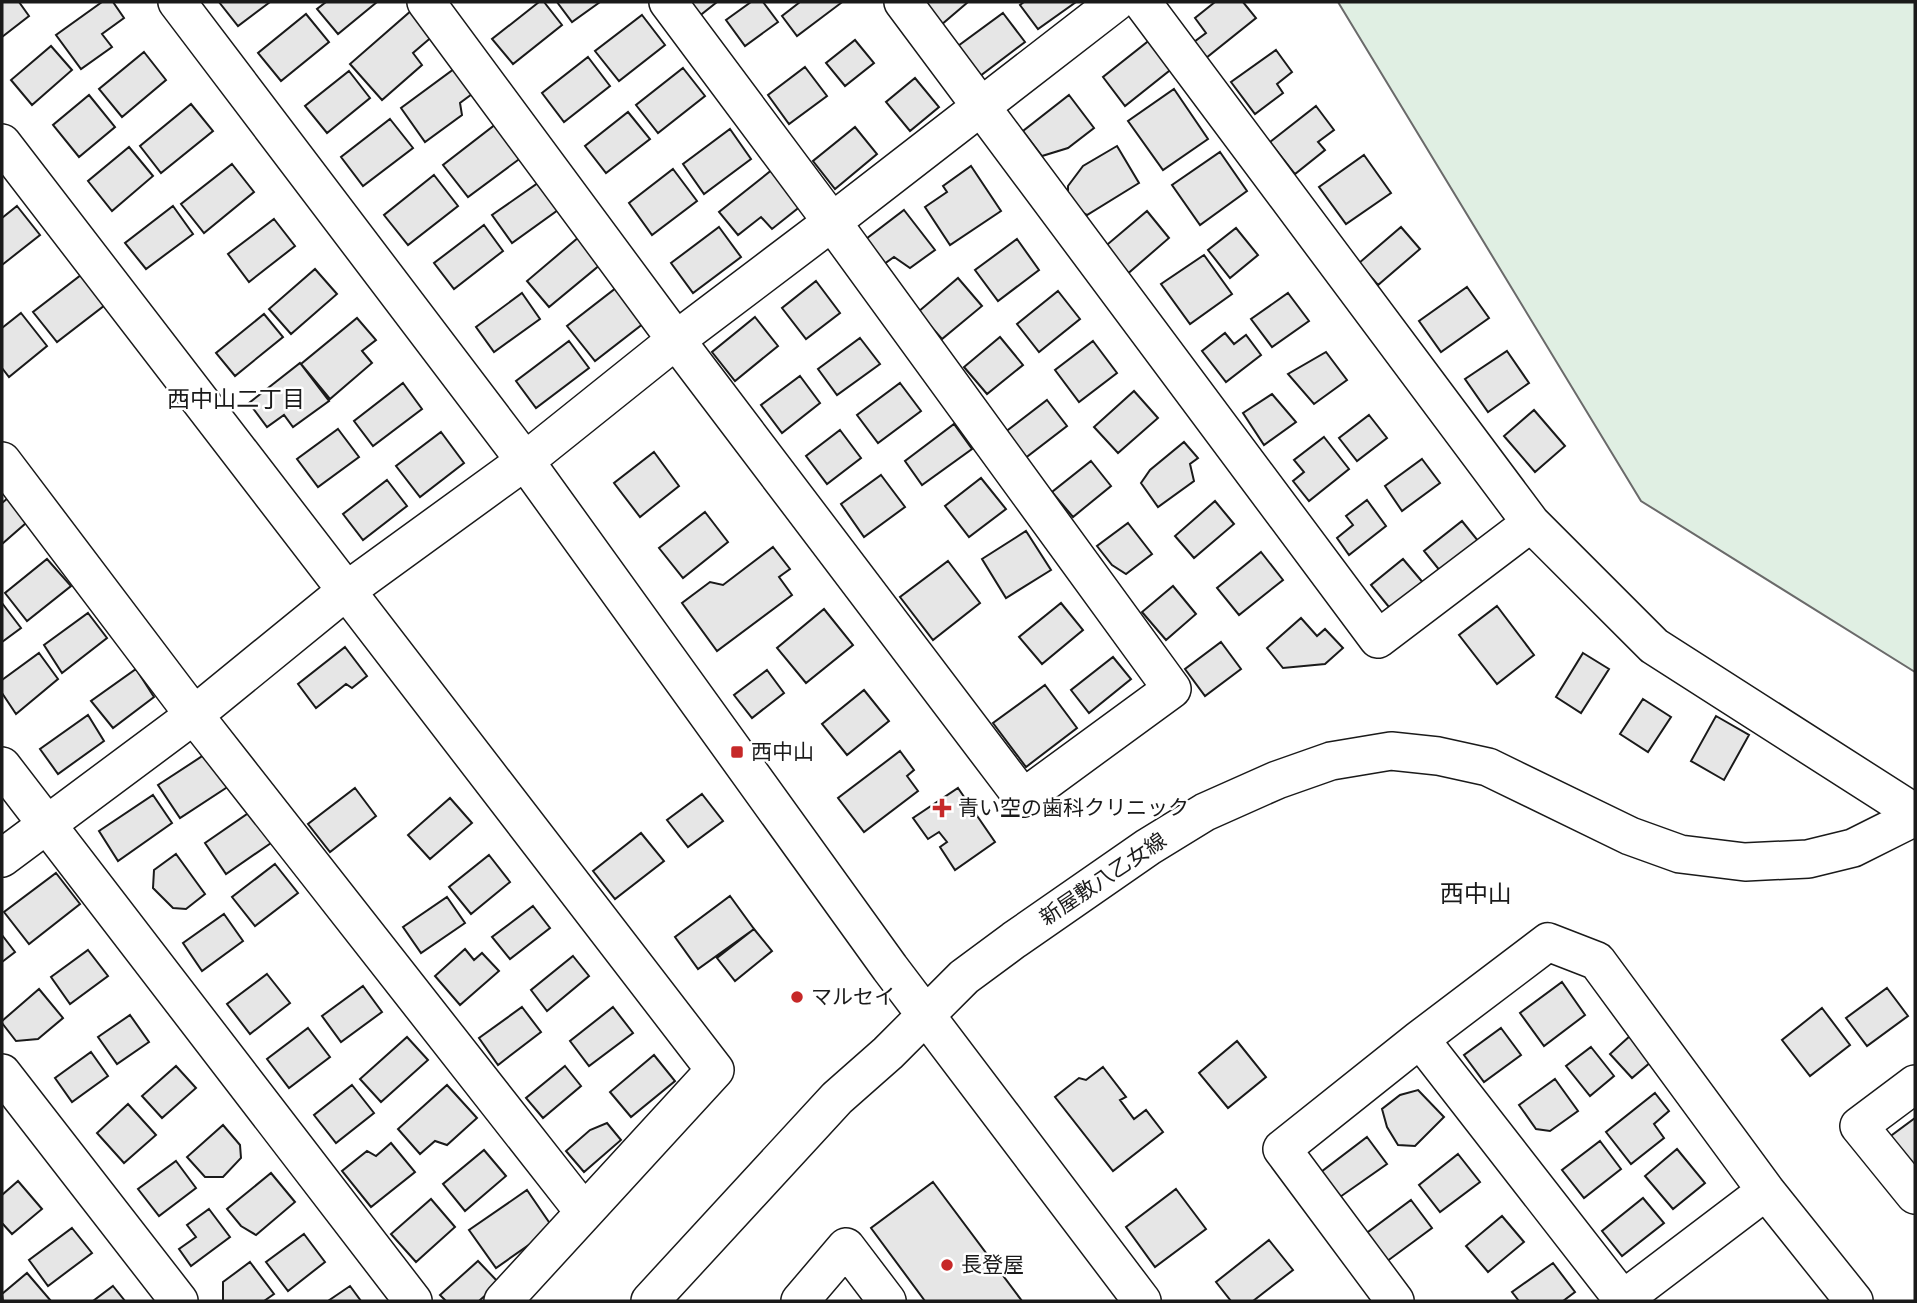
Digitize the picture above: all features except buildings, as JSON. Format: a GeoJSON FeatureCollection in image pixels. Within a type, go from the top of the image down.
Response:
{"type":"FeatureCollection","features":[{"type":"Feature","properties":{"kind":"street"},"geometry":{"type":"LineString","coordinates":[[177,2],[525,461],[883,957],[1142,1301]]}},
{"type":"Feature","properties":{"kind":"street"},"geometry":{"type":"LineString","coordinates":[[426,2],[676,340],[1023,798],[1172,689],[668,2]]}},
{"type":"Feature","properties":{"kind":"street"},"geometry":{"type":"LineString","coordinates":[[903,2],[1378,639],[1531,523]]}},
{"type":"Feature","properties":{"kind":"street"},"geometry":{"type":"LineString","coordinates":[[2,858],[194,715],[346,591],[525,461],[676,340],[1116,2]]}},
{"type":"Feature","properties":{"kind":"street"},"geometry":{"type":"LineString","coordinates":[[1142,2],[1531,523],[1654,646],[1915,815]]}},
{"type":"Feature","properties":{"kind":"street"},"geometry":{"type":"LineString","coordinates":[[2,143],[715,1070],[503,1301]]}},
{"type":"Feature","properties":{"kind":"street"},"geometry":{"type":"LineString","coordinates":[[2,461],[194,715],[584,1212]]}},
{"type":"Feature","properties":{"kind":"street","name":"新屋敷八乙女線"},"geometry":{"type":"LineString","coordinates":[[650,1301],[837,1098],[888,1053],[964,977],[1148,846],[1205,812],[1277,780],[1331,761],[1391,751],[1438,756],[1488,767],[1630,836],[1680,854],[1745,862],[1808,859],[1853,848],[1915,815]]}},
{"type":"Feature","properties":{"kind":"street"},"geometry":{"type":"LineString","coordinates":[[2,766],[413,1301]]}},
{"type":"Feature","properties":{"kind":"street"},"geometry":{"type":"LineString","coordinates":[[1395,1301],[1282,1149],[1548,942],[1597,961],[1766,1191],[1854,1301]]}},
{"type":"Feature","properties":{"kind":"street"},"geometry":{"type":"LineString","coordinates":[[1420,1039],[1622,1301],[1766,1191]]}},
{"type":"Feature","properties":{"kind":"street"},"geometry":{"type":"LineString","coordinates":[[2,1073],[179,1301]]}},
{"type":"Feature","properties":{"kind":"street"},"geometry":{"type":"LineString","coordinates":[[1915,1084],[1860,1126],[1915,1195]]}},
{"type":"Feature","properties":{"kind":"street"},"geometry":{"type":"LineString","coordinates":[[800,1301],[846,1247],[887,1301]]}},
{"type":"Feature","properties":{"kind":"green space"},"geometry":{"type":"Polygon","coordinates":[[[1338,2],[1915,2],[1915,672],[1641,501],[1338,2]]]}},
{"type":"Feature","properties":{"kind":"place","name":"西中山"},"geometry":{"type":"Point","coordinates":[737,752]}},
{"type":"Feature","properties":{"kind":"place","name":"青い空の歯科クリニック"},"geometry":{"type":"Point","coordinates":[942,808]}},
{"type":"Feature","properties":{"kind":"place","name":"マルセイ"},"geometry":{"type":"Point","coordinates":[797,997]}},
{"type":"Feature","properties":{"kind":"place","name":"長登屋"},"geometry":{"type":"Point","coordinates":[947,1265]}},
{"type":"Feature","properties":{"kind":"district","name":"西中山二丁目"},"geometry":{"type":"Point","coordinates":[236,399]}},
{"type":"Feature","properties":{"kind":"district","name":"西中山"},"geometry":{"type":"Point","coordinates":[1476,894]}}]}
